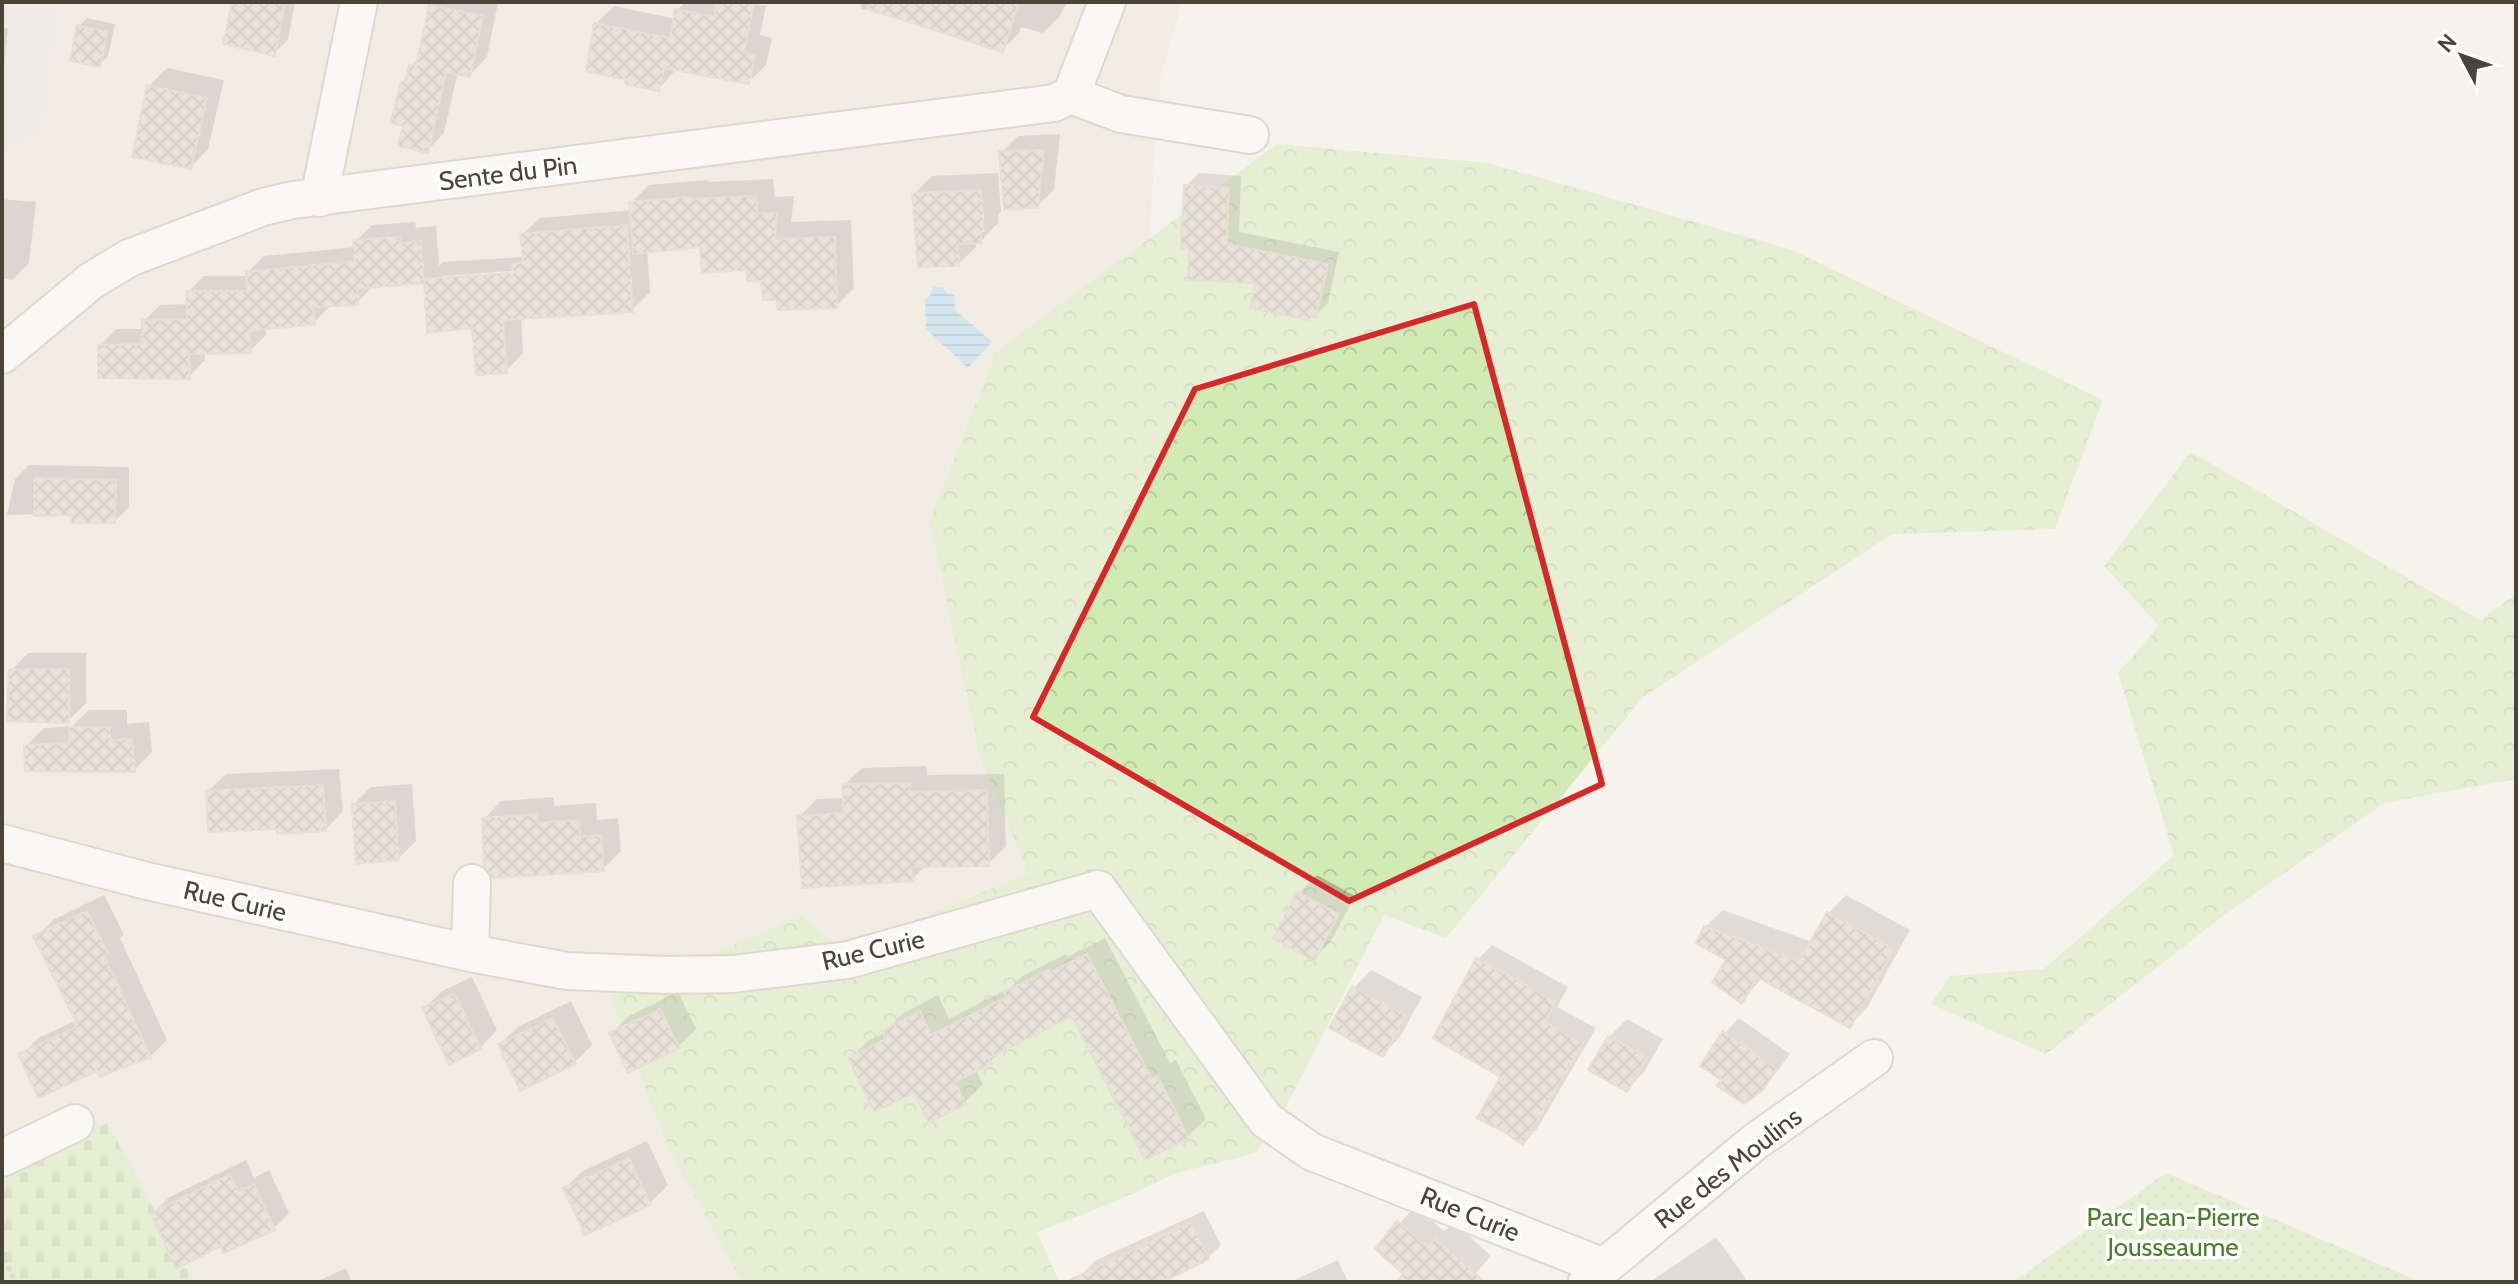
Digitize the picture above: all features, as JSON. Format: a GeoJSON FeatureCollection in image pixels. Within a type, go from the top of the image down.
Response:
{"type":"FeatureCollection","features":[{"type":"Feature","properties":{"kind":"street"},"geometry":{"type":"LineString","coordinates":[[319,198],[359,2]]}},
{"type":"Feature","properties":{"kind":"street"},"geometry":{"type":"LineString","coordinates":[[1107,2],[1062,99],[1121,114],[1250,135]]}},
{"type":"Feature","properties":{"kind":"street","name":"Sente du Pin"},"geometry":{"type":"LineString","coordinates":[[2,355],[91,281],[129,258],[263,207],[293,200],[1062,99]]}},
{"type":"Feature","properties":{"kind":"street","name":"Rue Curie"},"geometry":{"type":"LineString","coordinates":[[2,843],[162,885],[470,953],[567,971],[733,974],[848,960],[1098,889],[1266,1120],[1312,1152],[1595,1275]]}},
{"type":"Feature","properties":{"kind":"street"},"geometry":{"type":"LineString","coordinates":[[470,953],[472,883]]}},
{"type":"Feature","properties":{"kind":"street","name":"Rue des Moulins"},"geometry":{"type":"LineString","coordinates":[[1595,1275],[1756,1141],[1874,1058]]}},
{"type":"Feature","properties":{"kind":"street"},"geometry":{"type":"LineString","coordinates":[[2,1158],[75,1123]]}},
{"type":"Feature","properties":{"kind":"path"},"geometry":{"type":"LineString","coordinates":[[2,1252],[15,1282]]}},
{"type":"Feature","properties":{"kind":"highlighted area"},"geometry":{"type":"Polygon","coordinates":[[[1474,304],[1602,784],[1349,901],[1033,717],[1195,389],[1474,304]]]}},
{"type":"Feature","properties":{"kind":"shaded area"},"geometry":{"type":"Polygon","coordinates":[[[2,2],[1182,2],[1161,76],[1098,889],[1004,1282],[2,1282],[2,2]]]}},
{"type":"Feature","properties":{"kind":"shaded area"},"geometry":{"type":"Polygon","coordinates":[[[2,2],[61,2],[44,137],[2,151],[2,2]]]}},
{"type":"Feature","properties":{"kind":"green space"},"geometry":{"type":"Polygon","coordinates":[[[1277,144],[1488,163],[1792,250],[2103,400],[2055,529],[1892,534],[1643,697],[1446,938],[1384,915],[1287,1105],[1256,1153],[1177,1173],[1037,1232],[1059,1282],[742,1282],[669,1149],[611,997],[802,916],[842,950],[1029,873],[981,761],[930,521],[997,351],[1277,144]]]}},
{"type":"Feature","properties":{"kind":"green space"},"geometry":{"type":"Polygon","coordinates":[[[2191,452],[2480,620],[2516,594],[2516,779],[2384,803],[2223,916],[2046,1054],[1931,1004],[1950,976],[2044,969],[2174,855],[2118,673],[2159,626],[2104,566],[2191,452]]]}},
{"type":"Feature","properties":{"kind":"green space"},"geometry":{"type":"Polygon","coordinates":[[[107,1123],[194,1282],[2,1282],[2,1174],[107,1123]]]}},
{"type":"Feature","properties":{"kind":"green space","name":"Parc Jean-Pierre Jousseaume"},"geometry":{"type":"Polygon","coordinates":[[[2166,1173],[2421,1282],[2013,1282],[2166,1173]]]}},
{"type":"Feature","properties":{"kind":"water"},"geometry":{"type":"Polygon","coordinates":[[[933,287],[943,287],[947,294],[954,295],[955,310],[992,342],[968,368],[926,329],[925,298],[930,296],[933,287]]]}},
{"type":"Feature","properties":{"kind":"building"},"geometry":{"type":"Polygon","coordinates":[[[232,2],[285,2],[275,56],[223,44],[232,2]]]}},
{"type":"Feature","properties":{"kind":"building"},"geometry":{"type":"Polygon","coordinates":[[[716,2],[754,2],[744,53],[755,55],[749,84],[664,68],[659,91],[586,71],[594,23],[670,38],[675,9],[715,17],[716,2]]]}},
{"type":"Feature","properties":{"kind":"building"},"geometry":{"type":"Polygon","coordinates":[[[869,2],[1019,2],[1003,52],[868,9],[869,2]]]}},
{"type":"Feature","properties":{"kind":"building"},"geometry":{"type":"Polygon","coordinates":[[[429,5],[483,16],[470,77],[446,72],[428,153],[398,146],[403,126],[391,123],[401,81],[406,81],[409,65],[416,66],[429,5]]]}},
{"type":"Feature","properties":{"kind":"building"},"geometry":{"type":"Polygon","coordinates":[[[77,25],[107,32],[100,67],[70,61],[77,25]]]}},
{"type":"Feature","properties":{"kind":"building"},"geometry":{"type":"Polygon","coordinates":[[[147,85],[207,98],[191,169],[132,157],[147,85]]]}},
{"type":"Feature","properties":{"kind":"building"},"geometry":{"type":"Polygon","coordinates":[[[1044,150],[1038,208],[1004,209],[999,151],[1044,150]]]}},
{"type":"Feature","properties":{"kind":"building"},"geometry":{"type":"Polygon","coordinates":[[[1184,185],[1229,188],[1227,244],[1328,264],[1316,318],[1311,316],[1310,320],[1250,308],[1255,283],[1188,280],[1189,249],[1181,249],[1184,185]]]}},
{"type":"Feature","properties":{"kind":"building"},"geometry":{"type":"Polygon","coordinates":[[[981,190],[984,231],[981,231],[981,243],[958,244],[959,266],[918,267],[912,193],[981,190]]]}},
{"type":"Feature","properties":{"kind":"building"},"geometry":{"type":"Polygon","coordinates":[[[756,196],[758,214],[777,213],[775,239],[835,237],[837,308],[777,310],[777,300],[763,300],[761,281],[747,281],[746,270],[702,273],[700,247],[633,254],[629,202],[756,196]]]}},
{"type":"Feature","properties":{"kind":"building"},"geometry":{"type":"Polygon","coordinates":[[[627,225],[633,312],[503,320],[507,373],[476,375],[472,328],[427,333],[424,279],[513,273],[512,264],[523,262],[520,234],[627,225]]]}},
{"type":"Feature","properties":{"kind":"building"},"geometry":{"type":"Polygon","coordinates":[[[400,237],[400,243],[421,241],[424,283],[358,289],[358,305],[313,307],[315,324],[249,331],[251,353],[189,354],[190,379],[98,378],[98,345],[142,344],[142,320],[187,319],[186,291],[247,291],[246,272],[355,261],[353,240],[400,237]]]}},
{"type":"Feature","properties":{"kind":"building"},"geometry":{"type":"Polygon","coordinates":[[[34,478],[116,480],[115,523],[71,523],[71,515],[34,516],[34,478]]]}},
{"type":"Feature","properties":{"kind":"building"},"geometry":{"type":"Polygon","coordinates":[[[70,669],[69,723],[7,721],[9,670],[70,669]]]}},
{"type":"Feature","properties":{"kind":"building"},"geometry":{"type":"Polygon","coordinates":[[[69,727],[110,727],[110,740],[132,739],[135,772],[25,771],[24,745],[69,743],[69,727]]]}},
{"type":"Feature","properties":{"kind":"building"},"geometry":{"type":"Polygon","coordinates":[[[910,783],[910,792],[987,790],[989,866],[912,867],[913,881],[802,888],[797,816],[844,813],[842,784],[910,783]]]}},
{"type":"Feature","properties":{"kind":"building"},"geometry":{"type":"Polygon","coordinates":[[[323,785],[326,831],[277,834],[277,829],[208,832],[206,791],[323,785]]]}},
{"type":"Feature","properties":{"kind":"building"},"geometry":{"type":"Polygon","coordinates":[[[395,801],[399,860],[356,864],[352,804],[395,801]]]}},
{"type":"Feature","properties":{"kind":"building"},"geometry":{"type":"Polygon","coordinates":[[[538,814],[537,823],[579,820],[580,837],[601,835],[604,871],[492,878],[484,866],[482,818],[538,814]]]}},
{"type":"Feature","properties":{"kind":"building"},"geometry":{"type":"Polygon","coordinates":[[[1297,892],[1339,914],[1314,961],[1273,938],[1297,892]]]}},
{"type":"Feature","properties":{"kind":"building"},"geometry":{"type":"Polygon","coordinates":[[[87,911],[108,953],[104,955],[151,1058],[100,1077],[97,1071],[38,1098],[18,1054],[76,1027],[76,1022],[33,936],[87,911]]]}},
{"type":"Feature","properties":{"kind":"building"},"geometry":{"type":"Polygon","coordinates":[[[1827,912],[1894,949],[1850,1028],[1757,977],[1742,1004],[1712,982],[1726,960],[1696,943],[1704,926],[1799,961],[1827,912]]]}},
{"type":"Feature","properties":{"kind":"building"},"geometry":{"type":"Polygon","coordinates":[[[1087,954],[1152,1079],[1158,1076],[1189,1138],[1145,1160],[1072,1016],[989,1058],[992,1063],[955,1082],[966,1104],[929,1123],[914,1093],[874,1112],[848,1058],[886,1039],[882,1031],[920,1011],[931,1035],[1006,997],[1004,992],[1087,954]]]}},
{"type":"Feature","properties":{"kind":"building"},"geometry":{"type":"Polygon","coordinates":[[[1476,958],[1556,1001],[1545,1022],[1583,1043],[1523,1145],[1477,1118],[1500,1077],[1433,1038],[1476,958]]]}},
{"type":"Feature","properties":{"kind":"building"},"geometry":{"type":"Polygon","coordinates":[[[1352,986],[1406,1016],[1383,1057],[1329,1028],[1352,986]]]}},
{"type":"Feature","properties":{"kind":"building"},"geometry":{"type":"Polygon","coordinates":[[[454,993],[481,1049],[449,1065],[422,1008],[454,993]]]}},
{"type":"Feature","properties":{"kind":"building"},"geometry":{"type":"Polygon","coordinates":[[[660,1009],[680,1048],[628,1073],[609,1033],[660,1009]]]}},
{"type":"Feature","properties":{"kind":"building"},"geometry":{"type":"Polygon","coordinates":[[[553,1018],[576,1064],[520,1091],[498,1044],[553,1018]]]}},
{"type":"Feature","properties":{"kind":"building"},"geometry":{"type":"Polygon","coordinates":[[[1723,1031],[1777,1069],[1762,1091],[1744,1104],[1717,1086],[1721,1080],[1700,1066],[1723,1031]]]}},
{"type":"Feature","properties":{"kind":"building"},"geometry":{"type":"Polygon","coordinates":[[[1608,1036],[1647,1057],[1627,1092],[1588,1070],[1608,1036]]]}},
{"type":"Feature","properties":{"kind":"building"},"geometry":{"type":"Polygon","coordinates":[[[629,1158],[651,1205],[585,1235],[563,1188],[629,1158]]]}},
{"type":"Feature","properties":{"kind":"building"},"geometry":{"type":"Polygon","coordinates":[[[230,1174],[238,1191],[254,1184],[275,1230],[223,1253],[221,1246],[176,1269],[151,1213],[230,1174]]]}},
{"type":"Feature","properties":{"kind":"building"},"geometry":{"type":"Polygon","coordinates":[[[1397,1221],[1427,1246],[1435,1237],[1485,1282],[1396,1282],[1403,1274],[1375,1249],[1397,1221]]]}},
{"type":"Feature","properties":{"kind":"building"},"geometry":{"type":"Polygon","coordinates":[[[1191,1222],[1209,1259],[1163,1282],[1066,1282],[1191,1222]]]}}]}
